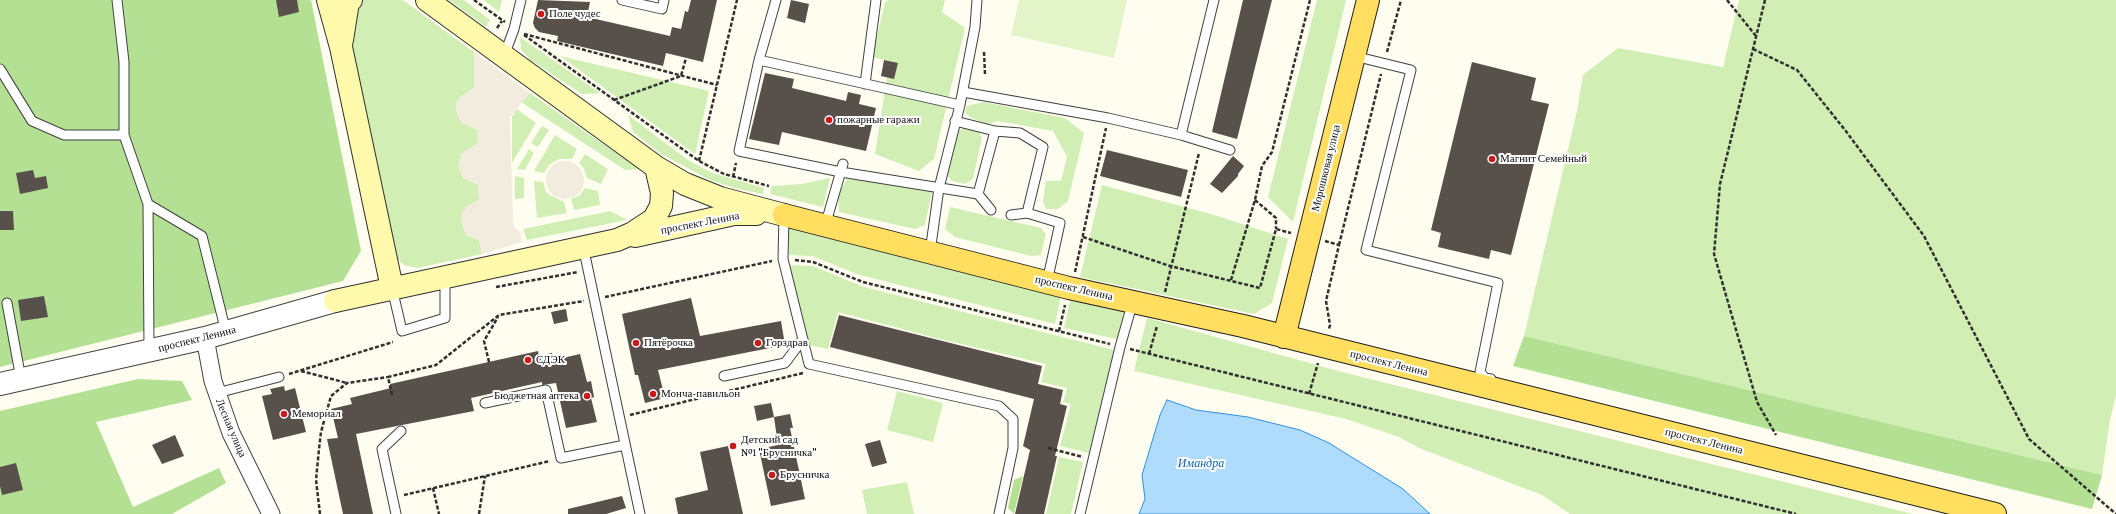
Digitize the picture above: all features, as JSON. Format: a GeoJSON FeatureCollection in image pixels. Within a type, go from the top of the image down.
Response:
{"type":"FeatureCollection","features":[{"type":"Feature","properties":{"kind":"main road"},"geometry":{"type":"LineString","coordinates":[[328,0],[341,47],[386,252],[392,288]]}},
{"type":"Feature","properties":{"kind":"main road"},"geometry":{"type":"LineString","coordinates":[[341,47],[348,2],[351,0]]}},
{"type":"Feature","properties":{"kind":"main road","name":"проспект Ленина"},"geometry":{"type":"LineString","coordinates":[[427,0],[656,166],[685,184],[720,198],[1069,288],[1162,307],[1994,514]]}},
{"type":"Feature","properties":{"kind":"main road","name":"Морошковая улица"},"geometry":{"type":"LineString","coordinates":[[1284,337],[1368,0]]}},
{"type":"Feature","properties":{"kind":"main road"},"geometry":{"type":"LineString","coordinates":[[616,240],[633,233],[654,219],[661,206],[662,193],[656,166]]}},
{"type":"Feature","properties":{"kind":"main road","name":"проспект Ленина"},"geometry":{"type":"LineString","coordinates":[[334,301],[505,266],[583,246],[734,214],[784,215]]}},
{"type":"Feature","properties":{"kind":"main road"},"geometry":{"type":"LineString","coordinates":[[386,252],[398,265],[410,273],[441,278]]}},
{"type":"Feature","properties":{"kind":"main road"},"geometry":{"type":"LineString","coordinates":[[334,301],[361,288],[374,275],[386,252]]}},
{"type":"Feature","properties":{"kind":"street","name":"проспект Ленина"},"geometry":{"type":"LineString","coordinates":[[0,384],[149,352],[205,338],[334,301]]}},
{"type":"Feature","properties":{"kind":"street","name":"Лесная улица"},"geometry":{"type":"LineString","coordinates":[[205,338],[213,381],[231,433],[271,514]]}},
{"type":"Feature","properties":{"kind":"lane"},"geometry":{"type":"LineString","coordinates":[[117,0],[124,62],[124,135],[148,204],[149,352]]}},
{"type":"Feature","properties":{"kind":"lane"},"geometry":{"type":"LineString","coordinates":[[504,57],[514,28],[521,0]]}},
{"type":"Feature","properties":{"kind":"lane"},"geometry":{"type":"LineString","coordinates":[[622,0],[662,9],[664,0]]}},
{"type":"Feature","properties":{"kind":"lane"},"geometry":{"type":"LineString","coordinates":[[776,0],[759,60],[739,151],[842,168],[939,188],[978,194],[991,210]]}},
{"type":"Feature","properties":{"kind":"lane"},"geometry":{"type":"LineString","coordinates":[[865,84],[876,0]]}},
{"type":"Feature","properties":{"kind":"lane"},"geometry":{"type":"LineString","coordinates":[[930,252],[939,188],[960,105],[975,27],[977,0]]}},
{"type":"Feature","properties":{"kind":"lane"},"geometry":{"type":"LineString","coordinates":[[1181,135],[1214,0]]}},
{"type":"Feature","properties":{"kind":"lane"},"geometry":{"type":"LineString","coordinates":[[1354,56],[1411,70],[1366,250],[1498,283],[1480,372],[1485,378],[1515,385],[1539,400]]}},
{"type":"Feature","properties":{"kind":"lane"},"geometry":{"type":"LineString","coordinates":[[759,60],[960,105]]}},
{"type":"Feature","properties":{"kind":"lane"},"geometry":{"type":"LineString","coordinates":[[0,69],[32,121],[64,135],[124,135]]}},
{"type":"Feature","properties":{"kind":"lane"},"geometry":{"type":"LineString","coordinates":[[962,92],[1108,118],[1202,140],[1230,150]]}},
{"type":"Feature","properties":{"kind":"lane"},"geometry":{"type":"LineString","coordinates":[[955,121],[995,132],[1020,133],[1043,147],[1027,213]]}},
{"type":"Feature","properties":{"kind":"lane"},"geometry":{"type":"LineString","coordinates":[[978,194],[995,132]]}},
{"type":"Feature","properties":{"kind":"lane"},"geometry":{"type":"LineString","coordinates":[[825,226],[842,168]]}},
{"type":"Feature","properties":{"kind":"lane"},"geometry":{"type":"LineString","coordinates":[[148,204],[202,236],[226,332]]}},
{"type":"Feature","properties":{"kind":"lane"},"geometry":{"type":"LineString","coordinates":[[1011,215],[1027,213],[1060,223],[1047,282]]}},
{"type":"Feature","properties":{"kind":"lane"},"geometry":{"type":"LineString","coordinates":[[784,215],[783,259],[809,364],[999,406],[1013,419],[1013,448],[999,514]]}},
{"type":"Feature","properties":{"kind":"lane"},"geometry":{"type":"LineString","coordinates":[[583,246],[640,514]]}},
{"type":"Feature","properties":{"kind":"lane"},"geometry":{"type":"LineString","coordinates":[[392,288],[402,331],[445,318],[441,278]]}},
{"type":"Feature","properties":{"kind":"lane"},"geometry":{"type":"LineString","coordinates":[[1080,514],[1120,347],[1133,301]]}},
{"type":"Feature","properties":{"kind":"lane"},"geometry":{"type":"LineString","coordinates":[[7,303],[21,379]]}},
{"type":"Feature","properties":{"kind":"lane"},"geometry":{"type":"LineString","coordinates":[[724,376],[785,363],[803,339]]}},
{"type":"Feature","properties":{"kind":"lane"},"geometry":{"type":"LineString","coordinates":[[217,393],[279,377]]}},
{"type":"Feature","properties":{"kind":"lane"},"geometry":{"type":"LineString","coordinates":[[485,404],[546,390],[561,458],[625,445]]}},
{"type":"Feature","properties":{"kind":"lane"},"geometry":{"type":"LineString","coordinates":[[396,514],[382,449],[401,431]]}},
{"type":"Feature","properties":{"kind":"path"},"geometry":{"type":"LineString","coordinates":[[474,0],[514,28]]}},
{"type":"Feature","properties":{"kind":"path"},"geometry":{"type":"LineString","coordinates":[[699,161],[737,0]]}},
{"type":"Feature","properties":{"kind":"path"},"geometry":{"type":"LineString","coordinates":[[1231,280],[1255,200],[1262,166],[1272,152],[1310,0]]}},
{"type":"Feature","properties":{"kind":"path"},"geometry":{"type":"LineString","coordinates":[[1339,245],[1401,0]]}},
{"type":"Feature","properties":{"kind":"path"},"geometry":{"type":"LineString","coordinates":[[1727,0],[1756,36]]}},
{"type":"Feature","properties":{"kind":"path"},"geometry":{"type":"LineString","coordinates":[[1765,0],[1720,184],[1714,254],[1757,402],[1776,435]]}},
{"type":"Feature","properties":{"kind":"path"},"geometry":{"type":"LineString","coordinates":[[717,85],[522,33],[699,161],[724,174],[769,186]]}},
{"type":"Feature","properties":{"kind":"path"},"geometry":{"type":"LineString","coordinates":[[1752,49],[1797,70],[1845,130],[1924,236],[2029,439],[2116,514]]}},
{"type":"Feature","properties":{"kind":"path"},"geometry":{"type":"LineString","coordinates":[[681,76],[686,58]]}},
{"type":"Feature","properties":{"kind":"path"},"geometry":{"type":"LineString","coordinates":[[614,100],[681,76]]}},
{"type":"Feature","properties":{"kind":"path"},"geometry":{"type":"LineString","coordinates":[[1059,331],[1069,288],[1074,277],[1108,118]]}},
{"type":"Feature","properties":{"kind":"path"},"geometry":{"type":"LineString","coordinates":[[1149,354],[1162,307],[1170,266],[1202,140]]}},
{"type":"Feature","properties":{"kind":"path"},"geometry":{"type":"LineString","coordinates":[[1255,200],[1276,218],[1276,229]]}},
{"type":"Feature","properties":{"kind":"path"},"geometry":{"type":"LineString","coordinates":[[1083,236],[1170,266],[1260,288]]}},
{"type":"Feature","properties":{"kind":"path"},"geometry":{"type":"LineString","coordinates":[[300,370],[347,384],[388,377],[436,365],[499,314],[594,299],[783,259],[813,262],[863,282],[1796,514]]}},
{"type":"Feature","properties":{"kind":"path"},"geometry":{"type":"LineString","coordinates":[[492,288],[588,270]]}},
{"type":"Feature","properties":{"kind":"path"},"geometry":{"type":"LineString","coordinates":[[489,362],[484,341],[499,314]]}},
{"type":"Feature","properties":{"kind":"path"},"geometry":{"type":"LineString","coordinates":[[279,377],[394,342]]}},
{"type":"Feature","properties":{"kind":"path"},"geometry":{"type":"LineString","coordinates":[[620,418],[802,374],[809,364]]}},
{"type":"Feature","properties":{"kind":"path"},"geometry":{"type":"LineString","coordinates":[[388,377],[392,395]]}},
{"type":"Feature","properties":{"kind":"path"},"geometry":{"type":"LineString","coordinates":[[320,514],[316,480],[321,432],[331,396],[347,384]]}},
{"type":"Feature","properties":{"kind":"path"},"geometry":{"type":"LineString","coordinates":[[1048,448],[1093,459]]}},
{"type":"Feature","properties":{"kind":"path"},"geometry":{"type":"LineString","coordinates":[[392,498],[561,458]]}},
{"type":"Feature","properties":{"kind":"path"},"geometry":{"type":"LineString","coordinates":[[480,514],[485,476]]}},
{"type":"Feature","properties":{"kind":"path"},"geometry":{"type":"LineString","coordinates":[[433,488],[439,514]]}},
{"type":"Feature","properties":{"kind":"green space"},"geometry":{"type":"Polygon","coordinates":[[[0,0],[311,0],[361,251],[343,281],[0,367],[0,0]]]}},
{"type":"Feature","properties":{"kind":"green space"},"geometry":{"type":"Polygon","coordinates":[[[362,0],[403,0],[474,52],[474,88],[460,97],[461,122],[477,129],[478,143],[461,154],[463,178],[478,184],[479,200],[466,207],[466,235],[479,240],[482,254],[417,268],[404,265],[394,256],[351,48],[355,5],[362,0]]]}},
{"type":"Feature","properties":{"kind":"green space"},"geometry":{"type":"Polygon","coordinates":[[[449,0],[464,0],[490,20],[486,27],[449,0]]]}},
{"type":"Feature","properties":{"kind":"green space"},"geometry":{"type":"Polygon","coordinates":[[[484,0],[502,0],[499,12],[484,0]]]}},
{"type":"Feature","properties":{"kind":"green space"},"geometry":{"type":"Polygon","coordinates":[[[889,0],[945,0],[942,12],[965,28],[934,159],[919,171],[875,154],[887,77],[894,78],[898,63],[872,57],[885,2],[889,0]]]}},
{"type":"Feature","properties":{"kind":"green space"},"geometry":{"type":"Polygon","coordinates":[[[1019,0],[1127,0],[1114,58],[1011,35],[1019,0]]]}},
{"type":"Feature","properties":{"kind":"green space"},"geometry":{"type":"Polygon","coordinates":[[[1317,0],[1346,0],[1293,222],[1268,197],[1317,0]]]}},
{"type":"Feature","properties":{"kind":"green space"},"geometry":{"type":"Polygon","coordinates":[[[1739,0],[2116,0],[2116,395],[2110,420],[2102,475],[1524,336],[1577,111],[1583,75],[1618,48],[1723,67],[1739,0]]]}},
{"type":"Feature","properties":{"kind":"green space"},"geometry":{"type":"Polygon","coordinates":[[[520,37],[600,93],[582,94],[529,59],[521,49],[520,37]]]}},
{"type":"Feature","properties":{"kind":"green space"},"geometry":{"type":"Polygon","coordinates":[[[560,56],[709,91],[695,154],[560,56]]]}},
{"type":"Feature","properties":{"kind":"green space"},"geometry":{"type":"Polygon","coordinates":[[[530,93],[639,169],[625,170],[521,102],[530,93]]]}},
{"type":"Feature","properties":{"kind":"green space"},"geometry":{"type":"Polygon","coordinates":[[[983,102],[1065,118],[1084,133],[1068,201],[1058,209],[1046,209],[1043,201],[1046,181],[1061,181],[1067,157],[1053,131],[998,121],[988,124],[971,118],[965,112],[967,106],[983,102]]]}},
{"type":"Feature","properties":{"kind":"green space"},"geometry":{"type":"Polygon","coordinates":[[[517,109],[536,123],[512,163],[512,117],[517,109]]]}},
{"type":"Feature","properties":{"kind":"green space"},"geometry":{"type":"Polygon","coordinates":[[[628,115],[688,160],[712,173],[764,188],[763,194],[738,189],[710,180],[661,154],[633,132],[628,115]]]}},
{"type":"Feature","properties":{"kind":"green space"},"geometry":{"type":"Polygon","coordinates":[[[542,126],[549,130],[538,147],[531,143],[542,126]]]}},
{"type":"Feature","properties":{"kind":"green space"},"geometry":{"type":"Polygon","coordinates":[[[964,128],[978,131],[982,138],[973,179],[965,184],[952,181],[947,175],[957,132],[964,128]]]}},
{"type":"Feature","properties":{"kind":"green space"},"geometry":{"type":"Polygon","coordinates":[[[555,135],[577,149],[572,159],[559,159],[549,165],[544,173],[534,171],[555,135]]]}},
{"type":"Feature","properties":{"kind":"green space"},"geometry":{"type":"Polygon","coordinates":[[[529,149],[534,153],[525,170],[517,169],[529,149]]]}},
{"type":"Feature","properties":{"kind":"green space"},"geometry":{"type":"Polygon","coordinates":[[[585,154],[608,169],[601,184],[587,178],[583,167],[579,163],[585,154]]]}},
{"type":"Feature","properties":{"kind":"green space"},"geometry":{"type":"Polygon","coordinates":[[[515,176],[524,178],[524,198],[515,199],[515,176]]]}},
{"type":"Feature","properties":{"kind":"green space"},"geometry":{"type":"Polygon","coordinates":[[[848,177],[932,192],[925,225],[915,229],[839,212],[838,195],[848,177]]]}},
{"type":"Feature","properties":{"kind":"green space"},"geometry":{"type":"Polygon","coordinates":[[[830,178],[823,207],[770,194],[772,186],[802,184],[830,178]]]}},
{"type":"Feature","properties":{"kind":"green space"},"geometry":{"type":"Polygon","coordinates":[[[534,181],[543,182],[546,192],[564,202],[567,213],[537,218],[534,181]]]}},
{"type":"Feature","properties":{"kind":"green space"},"geometry":{"type":"Polygon","coordinates":[[[1102,185],[1211,214],[1288,239],[1272,303],[1254,314],[1080,277],[1102,185]]]}},
{"type":"Feature","properties":{"kind":"green space"},"geometry":{"type":"Polygon","coordinates":[[[585,188],[598,191],[600,205],[574,210],[571,199],[580,195],[585,188]]]}},
{"type":"Feature","properties":{"kind":"green space"},"geometry":{"type":"Polygon","coordinates":[[[950,207],[1041,228],[1046,234],[1041,255],[1031,256],[955,237],[945,229],[950,207]]]}},
{"type":"Feature","properties":{"kind":"green space"},"geometry":{"type":"Polygon","coordinates":[[[610,211],[627,220],[527,240],[523,229],[610,211]]]}},
{"type":"Feature","properties":{"kind":"green space"},"geometry":{"type":"Polygon","coordinates":[[[789,224],[1061,296],[1055,324],[860,275],[812,256],[789,255],[789,224]]]}},
{"type":"Feature","properties":{"kind":"green space"},"geometry":{"type":"Polygon","coordinates":[[[789,265],[813,266],[864,287],[1114,350],[1089,453],[1060,446],[1071,404],[1063,402],[1067,388],[1041,382],[1046,364],[936,338],[838,312],[828,349],[808,345],[789,265]]]}},
{"type":"Feature","properties":{"kind":"green space"},"geometry":{"type":"Polygon","coordinates":[[[1071,296],[1125,309],[1117,339],[1064,328],[1071,296]]]}},
{"type":"Feature","properties":{"kind":"green space"},"geometry":{"type":"Polygon","coordinates":[[[1147,318],[1342,372],[1913,514],[1570,514],[1542,495],[1419,448],[1399,437],[1346,419],[1134,371],[1147,318]]]}},
{"type":"Feature","properties":{"kind":"green space"},"geometry":{"type":"Polygon","coordinates":[[[1524,336],[2102,475],[2092,509],[1513,366],[1524,336]]]}},
{"type":"Feature","properties":{"kind":"green space"},"geometry":{"type":"Polygon","coordinates":[[[138,379],[182,381],[192,400],[96,422],[133,507],[219,468],[226,483],[172,514],[0,514],[0,411],[138,379]]]}},
{"type":"Feature","properties":{"kind":"green space"},"geometry":{"type":"Polygon","coordinates":[[[897,391],[943,403],[933,442],[887,430],[897,391]]]}},
{"type":"Feature","properties":{"kind":"green space"},"geometry":{"type":"Polygon","coordinates":[[[1059,457],[1083,462],[1071,514],[1046,514],[1059,457]]]}},
{"type":"Feature","properties":{"kind":"green space"},"geometry":{"type":"Polygon","coordinates":[[[1023,476],[1014,514],[1008,508],[1014,480],[1023,476]]]}},
{"type":"Feature","properties":{"kind":"green space"},"geometry":{"type":"Polygon","coordinates":[[[907,482],[914,514],[867,514],[862,490],[907,482]]]}},
{"type":"Feature","properties":{"kind":"shaded area"},"geometry":{"type":"Polygon","coordinates":[[[474,52],[530,93],[510,117],[513,227],[520,232],[522,242],[482,254],[479,240],[466,235],[461,222],[462,213],[466,207],[479,200],[478,185],[463,178],[458,167],[461,154],[478,143],[477,129],[461,122],[456,112],[456,103],[460,97],[474,88],[474,52]]]}},
{"type":"Feature","properties":{"kind":"shaded area"},"geometry":{"type":"Polygon","coordinates":[[[565,161],[575,164],[581,170],[584,180],[581,190],[575,196],[565,199],[555,196],[549,190],[546,180],[549,170],[555,164],[565,161]]]}},
{"type":"Feature","properties":{"kind":"water","name":"Имандра"},"geometry":{"type":"Polygon","coordinates":[[[1167,400],[1196,410],[1248,417],[1300,430],[1329,443],[1403,489],[1430,514],[1139,514],[1145,499],[1142,475],[1160,415],[1167,400]]]}},
{"type":"Feature","properties":{"kind":"building"},"geometry":{"type":"Polygon","coordinates":[[[276,0],[297,0],[299,12],[279,17],[276,0]]]}},
{"type":"Feature","properties":{"kind":"building"},"geometry":{"type":"Polygon","coordinates":[[[538,0],[590,2],[587,17],[670,36],[672,27],[681,29],[685,11],[688,12],[691,0],[717,0],[703,62],[666,53],[663,66],[557,41],[558,36],[539,32],[533,23],[538,0]]]}},
{"type":"Feature","properties":{"kind":"building"},"geometry":{"type":"Polygon","coordinates":[[[791,0],[809,4],[805,23],[787,18],[791,0]]]}},
{"type":"Feature","properties":{"kind":"building"},"geometry":{"type":"Polygon","coordinates":[[[1243,0],[1272,0],[1237,139],[1212,132],[1243,0]]]}},
{"type":"Feature","properties":{"kind":"building"},"geometry":{"type":"Polygon","coordinates":[[[884,60],[898,63],[894,79],[881,76],[884,60]]]}},
{"type":"Feature","properties":{"kind":"building","name":"Магнит Семейный"},"geometry":{"type":"Polygon","coordinates":[[[1472,62],[1536,78],[1531,100],[1549,104],[1511,255],[1491,250],[1489,259],[1438,247],[1441,233],[1431,230],[1472,62]]]}},
{"type":"Feature","properties":{"kind":"building","name":"пожарные гаражи"},"geometry":{"type":"Polygon","coordinates":[[[765,73],[794,79],[792,88],[846,101],[848,92],[861,95],[859,104],[876,108],[866,151],[782,132],[779,145],[749,139],[765,73]]]}},
{"type":"Feature","properties":{"kind":"building"},"geometry":{"type":"Polygon","coordinates":[[[1107,150],[1188,170],[1181,197],[1100,176],[1107,150]]]}},
{"type":"Feature","properties":{"kind":"building"},"geometry":{"type":"Polygon","coordinates":[[[1233,156],[1244,166],[1238,176],[1222,193],[1210,184],[1233,156]]]}},
{"type":"Feature","properties":{"kind":"building"},"geometry":{"type":"Polygon","coordinates":[[[33,170],[35,178],[46,176],[48,188],[20,194],[16,173],[33,170]]]}},
{"type":"Feature","properties":{"kind":"building"},"geometry":{"type":"Polygon","coordinates":[[[0,211],[13,211],[14,230],[0,230],[0,211]]]}},
{"type":"Feature","properties":{"kind":"building"},"geometry":{"type":"Polygon","coordinates":[[[44,296],[48,317],[21,321],[18,300],[44,296]]]}},
{"type":"Feature","properties":{"kind":"building"},"geometry":{"type":"Polygon","coordinates":[[[691,298],[700,336],[781,321],[785,345],[658,370],[665,398],[645,403],[638,375],[635,375],[622,314],[691,298]]]}},
{"type":"Feature","properties":{"kind":"building"},"geometry":{"type":"Polygon","coordinates":[[[566,309],[568,321],[554,324],[551,312],[566,309]]]}},
{"type":"Feature","properties":{"kind":"building"},"geometry":{"type":"Polygon","coordinates":[[[839,315],[1042,366],[1038,384],[1063,390],[1060,404],[1067,406],[1055,456],[1057,456],[1044,514],[1015,514],[1030,450],[1023,446],[1034,399],[830,347],[839,315]]]}},
{"type":"Feature","properties":{"kind":"building"},"geometry":{"type":"Polygon","coordinates":[[[538,351],[539,356],[552,353],[554,360],[580,354],[587,382],[591,381],[594,397],[591,398],[597,422],[566,428],[556,383],[542,385],[542,382],[471,398],[474,411],[356,434],[373,514],[343,514],[327,439],[338,438],[331,409],[352,404],[350,398],[391,388],[390,384],[538,351]]]}},
{"type":"Feature","properties":{"kind":"building","name":"Мемориал"},"geometry":{"type":"Polygon","coordinates":[[[284,386],[285,391],[295,388],[306,432],[273,440],[262,396],[272,394],[270,389],[284,386]]]}},
{"type":"Feature","properties":{"kind":"building"},"geometry":{"type":"Polygon","coordinates":[[[771,403],[774,417],[757,421],[754,406],[771,403]]]}},
{"type":"Feature","properties":{"kind":"building"},"geometry":{"type":"Polygon","coordinates":[[[790,414],[793,428],[790,428],[805,499],[771,506],[759,449],[778,445],[774,417],[790,414]]]}},
{"type":"Feature","properties":{"kind":"building"},"geometry":{"type":"Polygon","coordinates":[[[175,435],[184,456],[162,464],[152,445],[175,435]]]}},
{"type":"Feature","properties":{"kind":"building"},"geometry":{"type":"Polygon","coordinates":[[[880,440],[887,463],[872,467],[865,444],[880,440]]]}},
{"type":"Feature","properties":{"kind":"building"},"geometry":{"type":"Polygon","coordinates":[[[728,446],[743,514],[678,514],[675,498],[708,490],[700,452],[728,446]]]}},
{"type":"Feature","properties":{"kind":"building"},"geometry":{"type":"Polygon","coordinates":[[[16,463],[23,490],[2,495],[0,486],[0,467],[16,463]]]}},
{"type":"Feature","properties":{"kind":"building"},"geometry":{"type":"Polygon","coordinates":[[[622,496],[626,508],[606,514],[568,514],[568,509],[622,496]]]}},
{"type":"Feature","properties":{"kind":"place","name":"Поле чудес"},"geometry":{"type":"Point","coordinates":[541,14]}},
{"type":"Feature","properties":{"kind":"place","name":"пожарные гаражи"},"geometry":{"type":"Point","coordinates":[829,120]}},
{"type":"Feature","properties":{"kind":"place","name":"Магнит Семейный"},"geometry":{"type":"Point","coordinates":[1492,159]}},
{"type":"Feature","properties":{"kind":"place","name":"Пятёрочка"},"geometry":{"type":"Point","coordinates":[636,343]}},
{"type":"Feature","properties":{"kind":"place","name":"Горздрав"},"geometry":{"type":"Point","coordinates":[758,343]}},
{"type":"Feature","properties":{"kind":"place","name":"СДЭК"},"geometry":{"type":"Point","coordinates":[528,360]}},
{"type":"Feature","properties":{"kind":"place","name":"Монча-павильон"},"geometry":{"type":"Point","coordinates":[653,394]}},
{"type":"Feature","properties":{"kind":"place","name":"Бюджетная аптека"},"geometry":{"type":"Point","coordinates":[587,396]}},
{"type":"Feature","properties":{"kind":"place","name":"Мемориал"},"geometry":{"type":"Point","coordinates":[284,414]}},
{"type":"Feature","properties":{"kind":"place","name":"Детский сад №1 \"Брусничка\""},"geometry":{"type":"Point","coordinates":[733,446]}},
{"type":"Feature","properties":{"kind":"place","name":"Брусничка"},"geometry":{"type":"Point","coordinates":[772,475]}}]}
